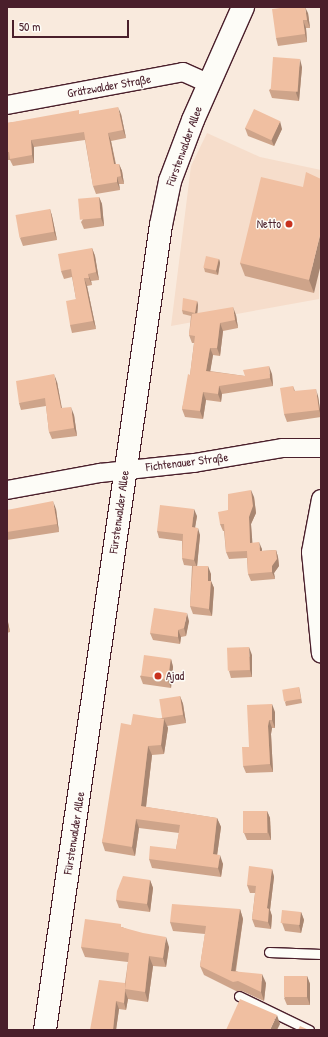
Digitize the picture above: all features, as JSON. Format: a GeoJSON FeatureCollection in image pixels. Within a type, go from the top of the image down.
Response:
{"type":"FeatureCollection","features":[{"type":"Feature","properties":{"kind":"main road","name":"Fürstenwalder Allee"},"geometry":{"type":"LineString","coordinates":[[46,1030],[92,720],[125,470],[170,181],[208,83],[243,7]]}},
{"type":"Feature","properties":{"kind":"street","name":"Grätzwalder Straße"},"geometry":{"type":"LineString","coordinates":[[7,105],[183,72],[208,83]]}},
{"type":"Feature","properties":{"kind":"street","name":"Fichtenauer Straße"},"geometry":{"type":"LineString","coordinates":[[7,490],[125,470],[194,463],[282,448],[321,448]]}},
{"type":"Feature","properties":{"kind":"street"},"geometry":{"type":"LineString","coordinates":[[321,499],[311,552],[321,654]]}},
{"type":"Feature","properties":{"kind":"lane"},"geometry":{"type":"LineString","coordinates":[[269,952],[321,954]]}},
{"type":"Feature","properties":{"kind":"lane"},"geometry":{"type":"LineString","coordinates":[[239,996],[309,1030]]}},
{"type":"Feature","properties":{"kind":"shaded area"},"geometry":{"type":"Polygon","coordinates":[[[207,133],[260,157],[321,170],[319,299],[171,326],[191,166],[207,133]]]}},
{"type":"Feature","properties":{"kind":"building"},"geometry":{"type":"Polygon","coordinates":[[[305,7],[307,20],[303,20],[305,34],[276,38],[272,9],[305,7]]]}},
{"type":"Feature","properties":{"kind":"building"},"geometry":{"type":"Polygon","coordinates":[[[273,57],[300,59],[298,92],[271,90],[273,57]]]}},
{"type":"Feature","properties":{"kind":"building"},"geometry":{"type":"Polygon","coordinates":[[[118,107],[123,130],[108,133],[114,164],[119,164],[121,176],[117,177],[117,182],[93,186],[84,132],[31,140],[32,155],[10,159],[9,152],[7,152],[7,123],[79,110],[79,114],[118,107]]]}},
{"type":"Feature","properties":{"kind":"building"},"geometry":{"type":"Polygon","coordinates":[[[254,109],[280,121],[271,140],[245,128],[254,109]]]}},
{"type":"Feature","properties":{"kind":"building","name":"Netto"},"geometry":{"type":"Polygon","coordinates":[[[306,172],[321,179],[321,231],[309,280],[240,263],[261,177],[303,187],[306,172]]]}},
{"type":"Feature","properties":{"kind":"building"},"geometry":{"type":"Polygon","coordinates":[[[99,197],[101,218],[80,220],[78,199],[99,197]]]}},
{"type":"Feature","properties":{"kind":"building"},"geometry":{"type":"Polygon","coordinates":[[[50,209],[54,232],[20,238],[16,215],[50,209]]]}},
{"type":"Feature","properties":{"kind":"building"},"geometry":{"type":"Polygon","coordinates":[[[92,248],[96,272],[88,274],[89,278],[84,278],[93,321],[70,325],[66,301],[76,299],[71,269],[61,271],[58,254],[92,248]]]}},
{"type":"Feature","properties":{"kind":"building"},"geometry":{"type":"Polygon","coordinates":[[[206,256],[219,259],[216,271],[203,268],[206,256]]]}},
{"type":"Feature","properties":{"kind":"building"},"geometry":{"type":"Polygon","coordinates":[[[183,298],[197,301],[195,313],[182,310],[183,298]]]}},
{"type":"Feature","properties":{"kind":"building"},"geometry":{"type":"Polygon","coordinates":[[[233,307],[235,320],[220,323],[217,348],[210,348],[206,371],[245,376],[243,370],[269,366],[270,378],[219,386],[218,394],[203,392],[200,411],[182,409],[188,374],[190,375],[195,336],[189,335],[192,314],[233,307]]]}},
{"type":"Feature","properties":{"kind":"building"},"geometry":{"type":"Polygon","coordinates":[[[54,374],[61,408],[71,407],[74,428],[49,432],[45,398],[19,403],[16,381],[54,374]]]}},
{"type":"Feature","properties":{"kind":"building"},"geometry":{"type":"Polygon","coordinates":[[[293,386],[294,391],[316,389],[319,410],[284,414],[280,388],[293,386]]]}},
{"type":"Feature","properties":{"kind":"building"},"geometry":{"type":"Polygon","coordinates":[[[251,490],[253,506],[249,517],[250,543],[259,542],[260,551],[276,550],[277,559],[272,566],[272,572],[248,574],[247,551],[226,552],[224,524],[220,524],[218,512],[228,510],[228,494],[251,490]]]}},
{"type":"Feature","properties":{"kind":"building"},"geometry":{"type":"Polygon","coordinates":[[[53,501],[57,524],[7,532],[7,510],[53,501]]]}},
{"type":"Feature","properties":{"kind":"building"},"geometry":{"type":"Polygon","coordinates":[[[160,505],[194,509],[192,527],[198,528],[194,560],[182,558],[183,534],[157,531],[160,505]]]}},
{"type":"Feature","properties":{"kind":"building"},"geometry":{"type":"Polygon","coordinates":[[[193,566],[208,566],[208,581],[211,581],[209,609],[190,606],[193,566]]]}},
{"type":"Feature","properties":{"kind":"building"},"geometry":{"type":"Polygon","coordinates":[[[154,608],[187,613],[184,628],[178,630],[178,637],[150,633],[154,608]]]}},
{"type":"Feature","properties":{"kind":"building"},"geometry":{"type":"Polygon","coordinates":[[[249,647],[250,670],[228,671],[227,648],[249,647]]]}},
{"type":"Feature","properties":{"kind":"building"},"geometry":{"type":"Polygon","coordinates":[[[144,655],[171,659],[168,680],[141,676],[144,655]]]}},
{"type":"Feature","properties":{"kind":"building"},"geometry":{"type":"Polygon","coordinates":[[[299,687],[301,699],[284,702],[282,690],[299,687]]]}},
{"type":"Feature","properties":{"kind":"building"},"geometry":{"type":"Polygon","coordinates":[[[180,696],[183,715],[162,718],[159,699],[180,696]]]}},
{"type":"Feature","properties":{"kind":"building"},"geometry":{"type":"Polygon","coordinates":[[[272,704],[272,720],[269,720],[268,726],[270,764],[243,766],[242,747],[249,747],[247,705],[272,704]]]}},
{"type":"Feature","properties":{"kind":"building"},"geometry":{"type":"Polygon","coordinates":[[[133,714],[164,719],[161,745],[148,746],[141,806],[217,818],[213,854],[220,855],[218,868],[149,859],[150,846],[176,849],[180,825],[136,819],[132,847],[102,842],[121,723],[131,725],[133,714]]]}},
{"type":"Feature","properties":{"kind":"building"},"geometry":{"type":"Polygon","coordinates":[[[243,811],[267,811],[267,833],[243,833],[243,811]]]}},
{"type":"Feature","properties":{"kind":"building"},"geometry":{"type":"Polygon","coordinates":[[[249,866],[272,869],[267,908],[269,909],[268,922],[252,919],[256,886],[247,885],[249,866]]]}},
{"type":"Feature","properties":{"kind":"building"},"geometry":{"type":"Polygon","coordinates":[[[123,876],[150,880],[147,904],[116,900],[117,891],[123,876]]]}},
{"type":"Feature","properties":{"kind":"building"},"geometry":{"type":"Polygon","coordinates":[[[172,904],[240,909],[231,971],[262,974],[261,992],[238,981],[233,982],[200,966],[206,926],[170,922],[172,904]]]}},
{"type":"Feature","properties":{"kind":"building"},"geometry":{"type":"Polygon","coordinates":[[[282,910],[301,912],[300,925],[281,923],[282,910]]]}},
{"type":"Feature","properties":{"kind":"building"},"geometry":{"type":"Polygon","coordinates":[[[85,919],[121,924],[121,927],[166,937],[163,958],[149,956],[145,992],[125,989],[129,953],[81,947],[85,919]]]}},
{"type":"Feature","properties":{"kind":"building"},"geometry":{"type":"Polygon","coordinates":[[[284,976],[307,976],[307,997],[284,997],[284,976]]]}},
{"type":"Feature","properties":{"kind":"building"},"geometry":{"type":"Polygon","coordinates":[[[99,980],[125,983],[124,1003],[116,1001],[113,1030],[90,1030],[99,980]]]}},
{"type":"Feature","properties":{"kind":"building"},"geometry":{"type":"Polygon","coordinates":[[[240,999],[277,1015],[270,1030],[226,1030],[240,999]]]}},
{"type":"Feature","properties":{"kind":"building"},"geometry":{"type":"Polygon","coordinates":[[[300,1026],[309,1030],[298,1030],[300,1026]]]}},
{"type":"Feature","properties":{"kind":"place","name":"Netto"},"geometry":{"type":"Point","coordinates":[289,224]}},
{"type":"Feature","properties":{"kind":"place","name":"Ajad"},"geometry":{"type":"Point","coordinates":[158,676]}}]}
